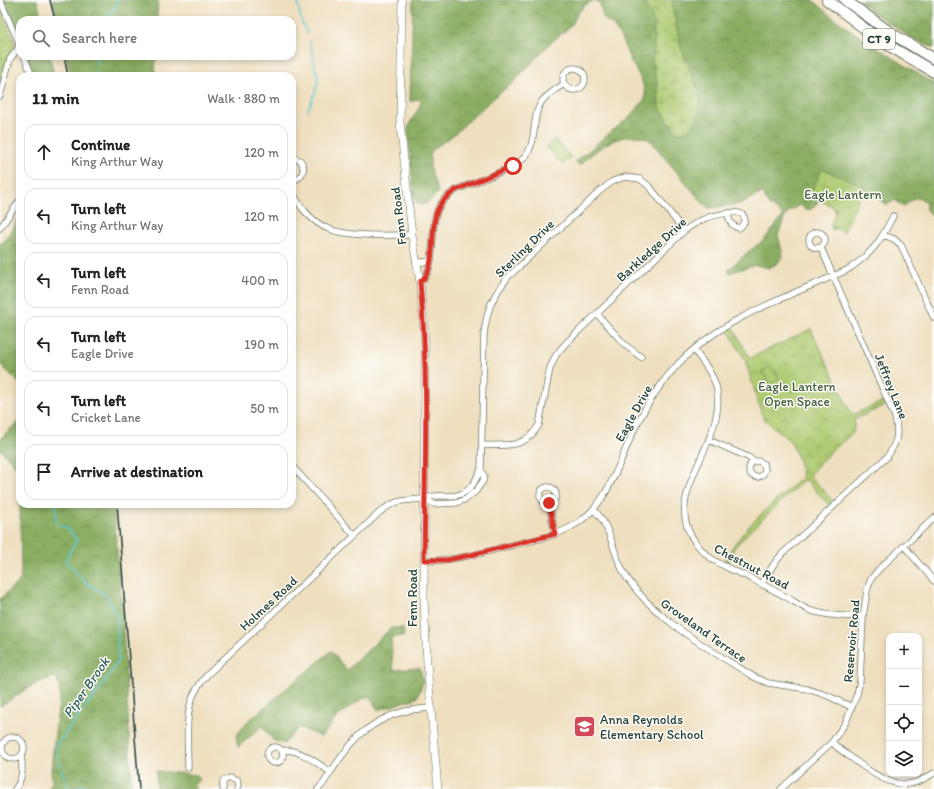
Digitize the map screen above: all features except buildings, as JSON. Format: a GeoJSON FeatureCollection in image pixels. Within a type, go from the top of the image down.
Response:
{"type":"FeatureCollection","features":[{"type":"Feature","properties":{"kind":"highway","name":"CT 9"},"geometry":{"type":"LineString","coordinates":[[827,0],[881,40],[934,72]]}},
{"type":"Feature","properties":{"kind":"highway","name":"CT 9"},"geometry":{"type":"LineString","coordinates":[[845,0],[884,29],[934,59]]}},
{"type":"Feature","properties":{"kind":"street"},"geometry":{"type":"LineString","coordinates":[[0,0],[16,37]]}},
{"type":"Feature","properties":{"kind":"street","name":"Fenn Road"},"geometry":{"type":"LineString","coordinates":[[402,0],[400,122],[412,235],[420,282],[424,321],[424,631],[436,789]]}},
{"type":"Feature","properties":{"kind":"street"},"geometry":{"type":"LineString","coordinates":[[0,96],[10,58],[16,51]]}},
{"type":"Feature","properties":{"kind":"street"},"geometry":{"type":"LineString","coordinates":[[26,60],[30,72]]}},
{"type":"Feature","properties":{"kind":"street"},"geometry":{"type":"LineString","coordinates":[[571,68],[579,68],[584,74],[586,80],[581,89],[577,90],[570,90],[564,84],[563,76],[567,70],[571,68]]}},
{"type":"Feature","properties":{"kind":"street"},"geometry":{"type":"LineString","coordinates":[[420,282],[427,275],[436,212],[441,203],[447,195],[456,190],[513,166],[523,158],[530,149],[537,111],[542,102],[552,92],[564,84]]}},
{"type":"Feature","properties":{"kind":"street"},"geometry":{"type":"LineString","coordinates":[[296,158],[300,160],[304,167],[304,171],[300,177],[296,178]]}},
{"type":"Feature","properties":{"kind":"street","name":"Sterling Drive"},"geometry":{"type":"LineString","coordinates":[[425,499],[434,496],[454,496],[460,494],[471,487],[481,470],[484,334],[486,316],[497,290],[508,277],[600,191],[613,181],[625,177],[640,179],[650,187],[684,231]]}},
{"type":"Feature","properties":{"kind":"street"},"geometry":{"type":"LineString","coordinates":[[296,198],[299,204],[312,219],[328,229],[344,233],[412,235]]}},
{"type":"Feature","properties":{"kind":"street"},"geometry":{"type":"LineString","coordinates":[[0,228],[16,206]]}},
{"type":"Feature","properties":{"kind":"street","name":"Barkledge Drive"},"geometry":{"type":"LineString","coordinates":[[482,445],[511,445],[520,443],[534,433],[539,425],[550,368],[556,355],[565,344],[684,231],[708,217],[728,213]]}},
{"type":"Feature","properties":{"kind":"street","name":"Eagle Drive"},"geometry":{"type":"LineString","coordinates":[[424,560],[447,560],[471,555],[555,534],[571,527],[594,510],[610,485],[638,421],[650,401],[667,377],[694,350],[711,336],[731,323],[833,277],[861,261],[872,251],[884,235],[893,216]]}},
{"type":"Feature","properties":{"kind":"street"},"geometry":{"type":"LineString","coordinates":[[884,235],[894,239],[901,245],[934,318]]}},
{"type":"Feature","properties":{"kind":"street","name":"Jeffrey Lane"},"geometry":{"type":"LineString","coordinates":[[761,584],[782,554],[887,456],[894,446],[897,437],[898,428],[895,417],[821,248]]}},
{"type":"Feature","properties":{"kind":"street"},"geometry":{"type":"LineString","coordinates":[[416,262],[426,262],[430,260]]}},
{"type":"Feature","properties":{"kind":"street"},"geometry":{"type":"LineString","coordinates":[[597,314],[625,346],[641,357]]}},
{"type":"Feature","properties":{"kind":"street","name":"Chestnut Road"},"geometry":{"type":"LineString","coordinates":[[694,350],[711,373],[716,386],[718,401],[717,414],[709,440],[689,484],[685,498],[686,521],[690,534],[697,545],[708,556],[808,610],[826,614],[863,617]]}},
{"type":"Feature","properties":{"kind":"street"},"geometry":{"type":"LineString","coordinates":[[709,440],[750,458],[753,462]]}},
{"type":"Feature","properties":{"kind":"street"},"geometry":{"type":"LineString","coordinates":[[296,470],[355,536]]}},
{"type":"Feature","properties":{"kind":"street","name":"Holmes Road"},"geometry":{"type":"LineString","coordinates":[[188,768],[188,713],[192,699],[199,686],[208,675],[380,512],[390,504],[404,500],[425,499]]}},
{"type":"Feature","properties":{"kind":"street"},"geometry":{"type":"LineString","coordinates":[[549,503],[555,534]]}},
{"type":"Feature","properties":{"kind":"street","name":"Groveland Terrace"},"geometry":{"type":"LineString","coordinates":[[594,510],[604,522],[609,532],[618,561],[626,576],[649,605],[663,617],[754,677],[768,683],[806,688],[852,707]]}},
{"type":"Feature","properties":{"kind":"street","name":"Reservoir Road"},"geometry":{"type":"LineString","coordinates":[[781,789],[832,742],[846,722],[857,694],[860,681],[863,617],[867,590],[871,580],[879,569],[934,518]]}},
{"type":"Feature","properties":{"kind":"street"},"geometry":{"type":"LineString","coordinates":[[904,546],[934,581]]}},
{"type":"Feature","properties":{"kind":"street"},"geometry":{"type":"LineString","coordinates":[[318,789],[323,784],[349,744],[374,724],[389,716],[407,711],[430,708]]}},
{"type":"Feature","properties":{"kind":"street"},"geometry":{"type":"LineString","coordinates":[[14,789],[22,776],[23,768],[20,756],[24,747],[19,739],[15,737],[10,737],[2,744],[3,754],[6,757],[16,759],[20,756]]}},
{"type":"Feature","properties":{"kind":"street"},"geometry":{"type":"LineString","coordinates":[[832,742],[838,748],[879,776],[896,784],[911,784],[924,780],[934,773]]}},
{"type":"Feature","properties":{"kind":"street"},"geometry":{"type":"LineString","coordinates":[[282,750],[286,749],[296,752],[330,772]]}},
{"type":"Feature","properties":{"kind":"street"},"geometry":{"type":"LineString","coordinates":[[223,789],[224,781],[230,778],[237,781],[237,789]]}},
{"type":"Feature","properties":{"kind":"green space"},"geometry":{"type":"Polygon","coordinates":[[[5,0],[37,0],[41,16],[16,16],[16,29],[5,0]]]}},
{"type":"Feature","properties":{"kind":"green space"},"geometry":{"type":"Polygon","coordinates":[[[53,0],[158,0],[157,16],[57,16],[53,0]]]}},
{"type":"Feature","properties":{"kind":"green space"},"geometry":{"type":"Polygon","coordinates":[[[413,0],[594,0],[583,7],[577,14],[571,26],[549,44],[511,85],[500,92],[453,135],[432,150],[430,156],[430,168],[438,192],[429,202],[420,205],[417,204],[414,197],[408,131],[410,123],[421,101],[419,99],[411,102],[410,100],[413,0]]]}},
{"type":"Feature","properties":{"kind":"green space"},"geometry":{"type":"Polygon","coordinates":[[[595,0],[642,0],[651,14],[654,24],[654,48],[652,60],[658,85],[658,98],[664,115],[675,131],[682,133],[693,126],[696,120],[700,101],[681,48],[672,0],[813,0],[836,20],[934,84],[934,215],[927,211],[925,207],[926,202],[919,198],[914,198],[903,207],[895,200],[887,205],[863,189],[833,230],[831,228],[836,220],[836,212],[822,197],[812,209],[805,210],[799,205],[786,214],[778,235],[783,256],[778,263],[769,268],[755,265],[729,273],[728,270],[764,240],[782,217],[782,214],[769,205],[762,193],[740,204],[709,208],[702,202],[650,140],[641,137],[631,136],[612,141],[595,152],[580,165],[576,161],[631,116],[645,99],[643,84],[631,62],[620,36],[614,26],[603,18],[600,3],[595,0]]]}},
{"type":"Feature","properties":{"kind":"green space"},"geometry":{"type":"Polygon","coordinates":[[[642,0],[672,0],[681,48],[700,95],[697,119],[691,128],[682,133],[676,131],[661,110],[659,104],[658,85],[652,60],[654,48],[654,24],[651,14],[642,0]]]}},
{"type":"Feature","properties":{"kind":"green space"},"geometry":{"type":"Polygon","coordinates":[[[859,0],[934,0],[934,48],[917,41],[872,12],[859,0]]]}},
{"type":"Feature","properties":{"kind":"green space"},"geometry":{"type":"Polygon","coordinates":[[[0,8],[15,44],[6,63],[0,83],[0,8]]]}},
{"type":"Feature","properties":{"kind":"green space"},"geometry":{"type":"Polygon","coordinates":[[[28,60],[51,60],[53,72],[32,72],[28,60]]]}},
{"type":"Feature","properties":{"kind":"green space"},"geometry":{"type":"Polygon","coordinates":[[[67,60],[156,60],[155,72],[70,72],[67,60]]]}},
{"type":"Feature","properties":{"kind":"green space"},"geometry":{"type":"Polygon","coordinates":[[[554,139],[571,157],[563,165],[546,147],[554,139]]]}},
{"type":"Feature","properties":{"kind":"green space","name":"Eagle Lantern"},"geometry":{"type":"Polygon","coordinates":[[[822,169],[864,186],[844,232],[830,225],[837,209],[810,195],[822,169]]]}},
{"type":"Feature","properties":{"kind":"green space"},"geometry":{"type":"Polygon","coordinates":[[[16,222],[16,380],[0,364],[0,244],[4,242],[16,222]]]}},
{"type":"Feature","properties":{"kind":"green space","name":"Eagle Lantern Open Space"},"geometry":{"type":"Polygon","coordinates":[[[732,326],[750,358],[811,329],[852,415],[884,401],[886,405],[855,419],[853,433],[829,453],[809,475],[833,501],[829,505],[805,479],[734,548],[728,563],[724,561],[731,549],[749,526],[802,477],[799,461],[791,442],[763,418],[745,360],[728,330],[732,326]]]}},
{"type":"Feature","properties":{"kind":"green space"},"geometry":{"type":"Polygon","coordinates":[[[770,366],[779,378],[771,384],[762,372],[770,366]]]}},
{"type":"Feature","properties":{"kind":"green space"},"geometry":{"type":"Polygon","coordinates":[[[16,424],[16,467],[0,449],[0,439],[16,424]]]}},
{"type":"Feature","properties":{"kind":"green space"},"geometry":{"type":"Polygon","coordinates":[[[20,508],[113,508],[122,609],[132,789],[47,789],[50,787],[52,781],[51,770],[60,696],[59,684],[56,677],[42,681],[0,706],[0,599],[21,579],[20,508]]]}},
{"type":"Feature","properties":{"kind":"green space"},"geometry":{"type":"Polygon","coordinates":[[[391,628],[403,628],[404,636],[391,637],[393,670],[420,668],[423,682],[417,698],[378,710],[369,696],[360,700],[337,717],[321,737],[299,727],[284,744],[273,740],[262,726],[238,747],[236,736],[247,722],[331,651],[347,670],[391,628]]]}},
{"type":"Feature","properties":{"kind":"green space"},"geometry":{"type":"Polygon","coordinates":[[[156,771],[197,775],[200,779],[193,785],[196,789],[157,789],[156,771]]]}},
{"type":"Feature","properties":{"kind":"waterway","name":"Piper Brook"},"geometry":{"type":"LineString","coordinates":[[107,16],[116,6],[118,0]]}},
{"type":"Feature","properties":{"kind":"waterway"},"geometry":{"type":"LineString","coordinates":[[297,0],[302,23],[307,33]]}},
{"type":"Feature","properties":{"kind":"waterway"},"geometry":{"type":"LineString","coordinates":[[308,110],[315,93],[318,80],[310,42]]}},
{"type":"Feature","properties":{"kind":"waterway","name":"Piper Brook"},"geometry":{"type":"LineString","coordinates":[[96,60],[97,72]]}},
{"type":"Feature","properties":{"kind":"waterway","name":"Piper Brook"},"geometry":{"type":"LineString","coordinates":[[56,508],[56,523],[67,528],[77,540],[65,560],[85,582],[106,595],[117,615],[118,661],[102,686],[55,747],[69,789]]}},
{"type":"Feature","properties":{"kind":"waterway","name":"Piper Brook"},"geometry":{"type":"LineString","coordinates":[[74,789],[84,785],[90,789]]}},
{"type":"Feature","properties":{"kind":"railway"},"geometry":{"type":"LineString","coordinates":[[50,0],[54,16]]}},
{"type":"Feature","properties":{"kind":"railway"},"geometry":{"type":"LineString","coordinates":[[65,60],[67,72]]}},
{"type":"Feature","properties":{"kind":"railway"},"geometry":{"type":"LineString","coordinates":[[117,508],[139,789]]}},
{"type":"Feature","properties":{"kind":"place","name":"Anna Reynolds Elementary School"},"geometry":{"type":"Point","coordinates":[584,726]}},
{"type":"Feature","properties":{"kind":"route"},"geometry":{"type":"LineString","coordinates":[[513,166],[478,180],[447,195],[436,212],[427,275],[420,282],[424,321],[426,371],[424,560],[447,560],[540,539],[555,534],[549,503]]}}]}
